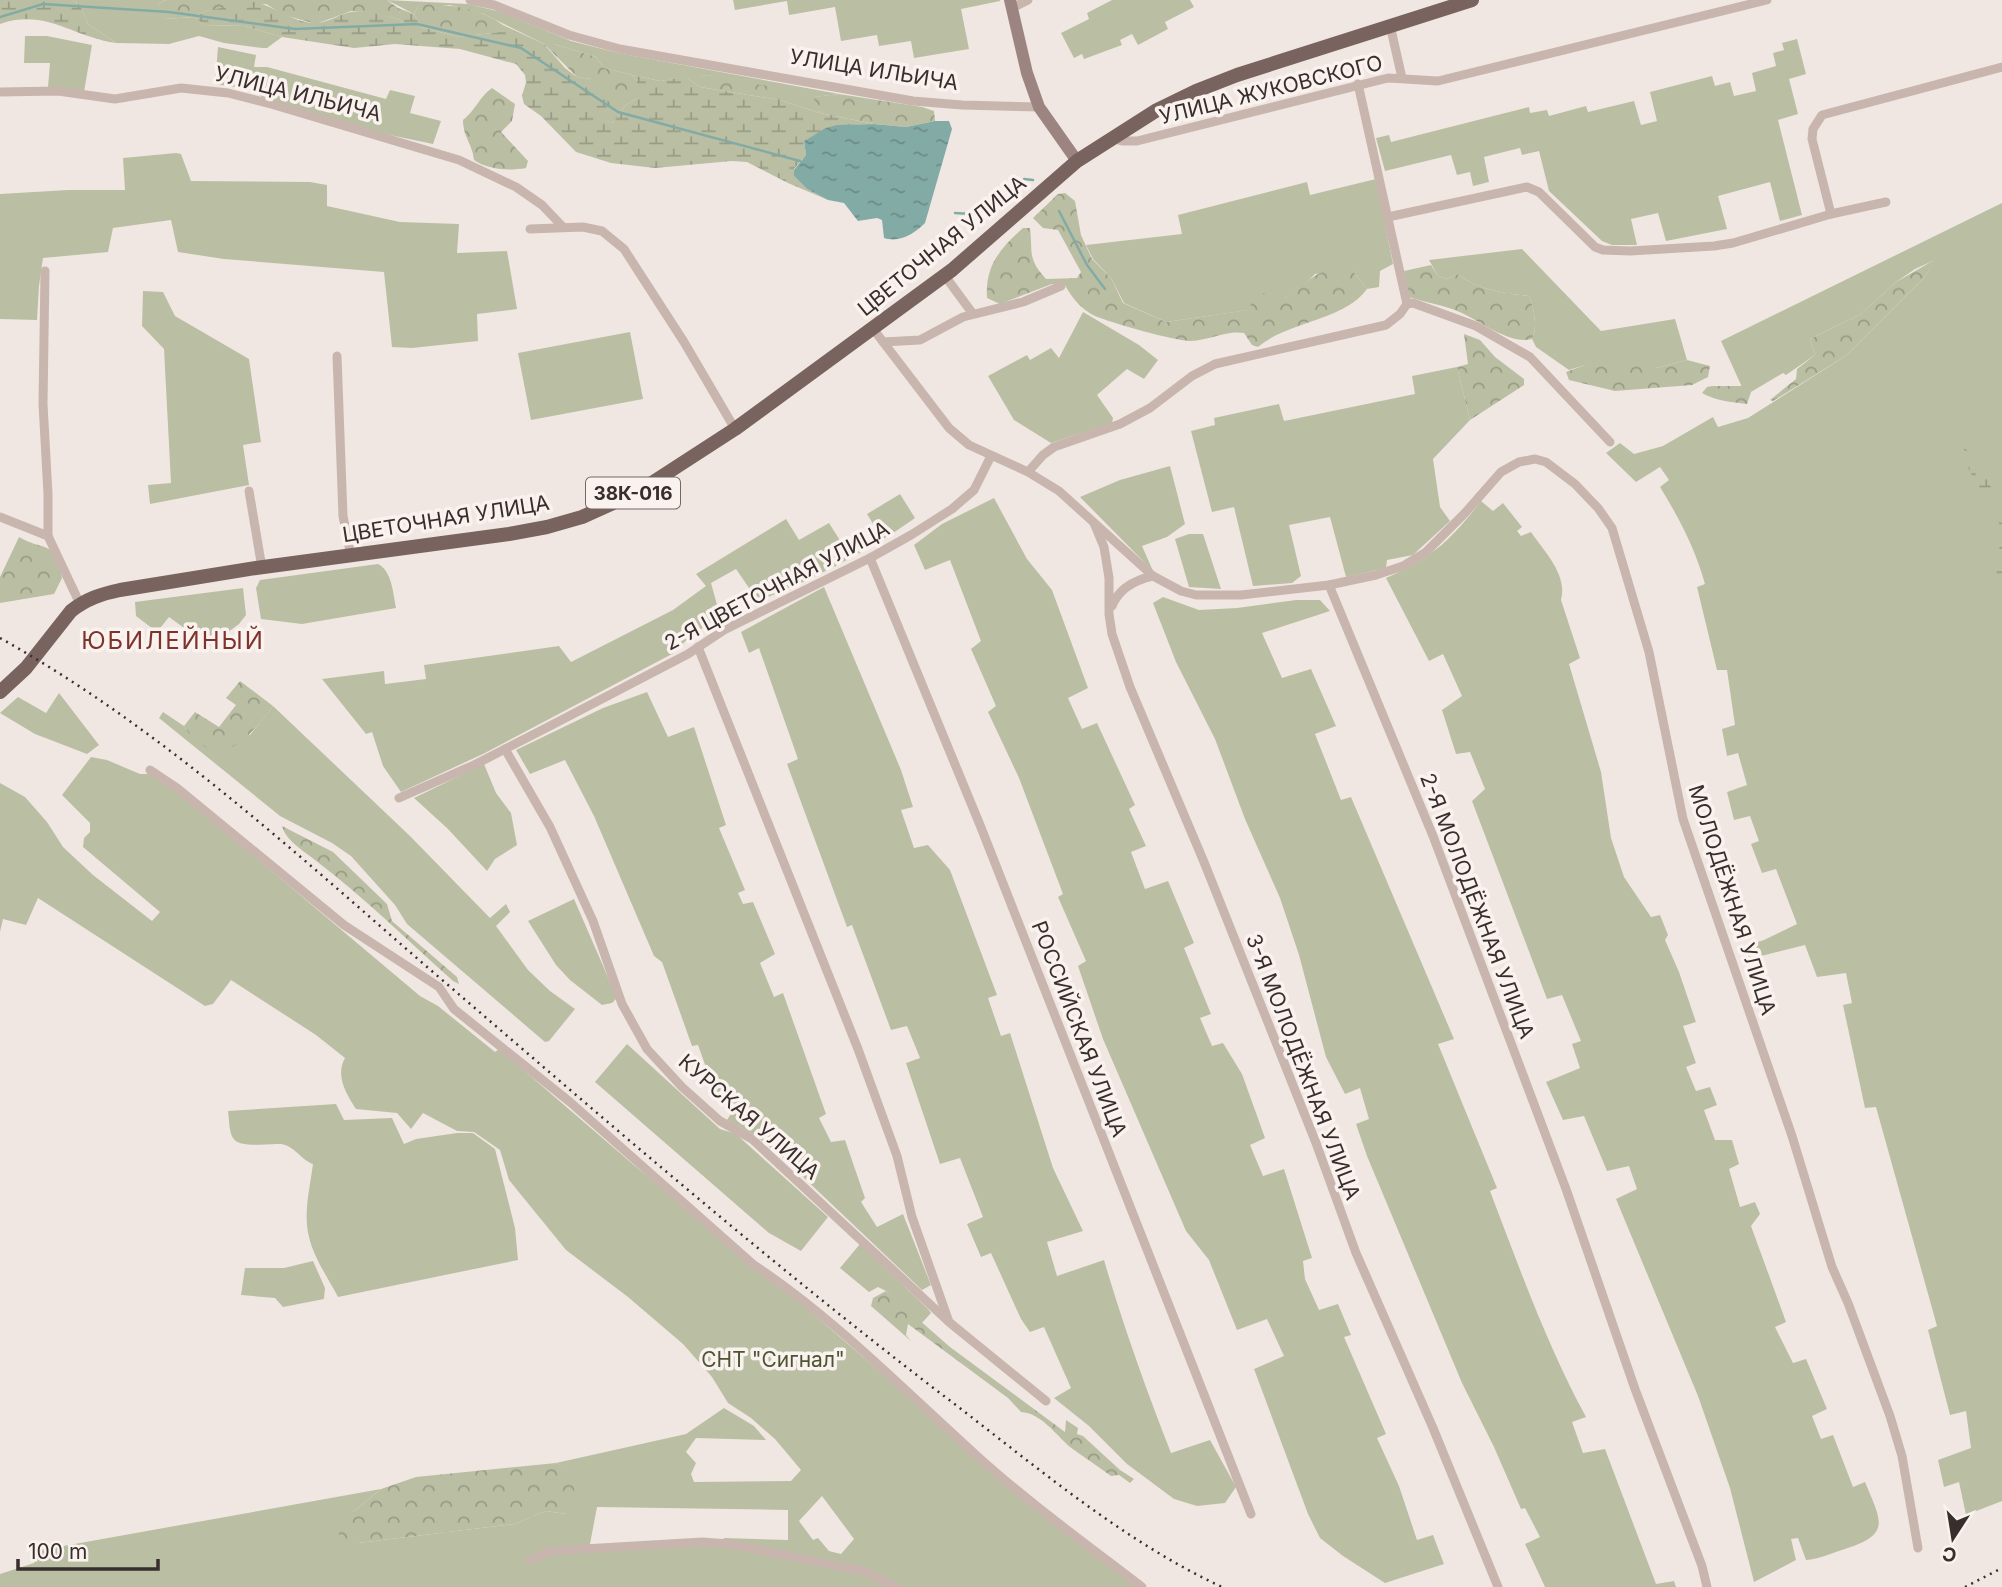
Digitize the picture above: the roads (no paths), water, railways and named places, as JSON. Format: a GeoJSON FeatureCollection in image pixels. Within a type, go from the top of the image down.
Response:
{"type":"FeatureCollection","features":[{"type":"Feature","properties":{"kind":"main road"},"geometry":{"type":"LineString","coordinates":[[1077,161],[1157,110],[1196,91],[1237,75],[1472,0]]}},
{"type":"Feature","properties":{"kind":"main road","name":"ЦВЕТОЧНАЯ УЛИЦА"},"geometry":{"type":"LineString","coordinates":[[0,691],[26,668],[80,604],[99,595],[262,568],[547,527],[582,517],[644,488],[735,429],[874,330],[945,276],[1077,161]]}},
{"type":"Feature","properties":{"kind":"street","name":"УЛИЦА ИЛЬИЧА"},"geometry":{"type":"LineString","coordinates":[[470,0],[494,5],[569,35],[620,49],[913,100],[962,106],[1038,107]]}},
{"type":"Feature","properties":{"kind":"street"},"geometry":{"type":"LineString","coordinates":[[1028,0],[1011,4],[1027,73],[1038,107],[1077,161]]}},
{"type":"Feature","properties":{"kind":"street","name":"УЛИЦА ЖУКОВСКОГО"},"geometry":{"type":"LineString","coordinates":[[1110,138],[1137,141],[1358,85],[1402,78],[1438,81],[1767,0]]}},
{"type":"Feature","properties":{"kind":"street"},"geometry":{"type":"LineString","coordinates":[[1390,25],[1402,78]]}},
{"type":"Feature","properties":{"kind":"street"},"geometry":{"type":"LineString","coordinates":[[1831,214],[1812,139],[1813,129],[1822,115],[2002,67]]}},
{"type":"Feature","properties":{"kind":"street"},"geometry":{"type":"LineString","coordinates":[[1028,472],[1054,447],[1120,424],[1150,408],[1192,376],[1215,364],[1386,325],[1400,314],[1406,304],[1358,85]]}},
{"type":"Feature","properties":{"kind":"street","name":"УЛИЦА ИЛЬИЧА"},"geometry":{"type":"LineString","coordinates":[[0,92],[58,91],[114,99],[181,88],[228,93],[459,160],[516,187],[542,205],[563,227]]}},
{"type":"Feature","properties":{"kind":"street"},"geometry":{"type":"LineString","coordinates":[[1388,217],[1527,187],[1534,188],[1595,247],[1630,251],[1733,243],[1831,214],[1886,202]]}},
{"type":"Feature","properties":{"kind":"street"},"geometry":{"type":"LineString","coordinates":[[530,229],[583,227],[602,231],[624,249],[684,342],[735,429]]}},
{"type":"Feature","properties":{"kind":"street"},"geometry":{"type":"LineString","coordinates":[[45,271],[43,404],[48,536],[80,604]]}},
{"type":"Feature","properties":{"kind":"street"},"geometry":{"type":"LineString","coordinates":[[945,276],[973,314]]}},
{"type":"Feature","properties":{"kind":"street"},"geometry":{"type":"LineString","coordinates":[[883,342],[920,340],[963,317],[1023,302],[1060,286]]}},
{"type":"Feature","properties":{"kind":"street"},"geometry":{"type":"LineString","coordinates":[[1406,304],[1429,307],[1476,326],[1530,357],[1610,442]]}},
{"type":"Feature","properties":{"kind":"street"},"geometry":{"type":"LineString","coordinates":[[874,330],[950,428],[969,445],[1028,472],[1059,491],[1092,518],[1153,576],[1181,591],[1204,595],[1241,595],[1329,585]]}},
{"type":"Feature","properties":{"kind":"street"},"geometry":{"type":"LineString","coordinates":[[337,356],[344,516],[351,556]]}},
{"type":"Feature","properties":{"kind":"street","name":"2-Я ЦВЕТОЧНАЯ УЛИЦА"},"geometry":{"type":"LineString","coordinates":[[399,798],[505,749],[698,647],[724,630],[870,558],[952,509],[974,490],[991,456]]}},
{"type":"Feature","properties":{"kind":"street","name":"МОЛОДЁЖНАЯ УЛИЦА"},"geometry":{"type":"LineString","coordinates":[[1329,585],[1403,566],[1426,552],[1501,472],[1519,462],[1535,459],[1546,463],[1575,484],[1598,508],[1612,528],[1649,652],[1684,819],[1792,1136],[1832,1267],[1891,1416],[1902,1456],[1918,1548]]}},
{"type":"Feature","properties":{"kind":"street"},"geometry":{"type":"LineString","coordinates":[[249,491],[262,568]]}},
{"type":"Feature","properties":{"kind":"street"},"geometry":{"type":"LineString","coordinates":[[0,516],[48,536]]}},
{"type":"Feature","properties":{"kind":"street","name":"3-Я МОЛОДЁЖНАЯ УЛИЦА"},"geometry":{"type":"LineString","coordinates":[[1092,518],[1104,547],[1109,578],[1112,634],[1130,687],[1219,899],[1316,1143],[1356,1253],[1433,1428],[1498,1587]]}},
{"type":"Feature","properties":{"kind":"street","name":"РОССИЙСКАЯ УЛИЦА"},"geometry":{"type":"LineString","coordinates":[[870,558],[980,825],[1251,1514]]}},
{"type":"Feature","properties":{"kind":"street"},"geometry":{"type":"LineString","coordinates":[[1109,614],[1116,597],[1135,580],[1153,576]]}},
{"type":"Feature","properties":{"kind":"street","name":"2-Я МОЛОДЁЖНАЯ УЛИЦА"},"geometry":{"type":"LineString","coordinates":[[1329,585],[1433,836],[1566,1189],[1635,1389],[1702,1566],[1707,1587]]}},
{"type":"Feature","properties":{"kind":"street"},"geometry":{"type":"LineString","coordinates":[[698,647],[858,1049],[897,1156],[912,1217],[949,1322]]}},
{"type":"Feature","properties":{"kind":"street","name":"КУРСКАЯ УЛИЦА"},"geometry":{"type":"LineString","coordinates":[[505,749],[550,827],[593,921],[622,1004],[647,1049],[720,1121],[752,1139],[949,1322],[1046,1401]]}},
{"type":"Feature","properties":{"kind":"street"},"geometry":{"type":"LineString","coordinates":[[149,770],[196,804],[344,925],[439,987],[454,1009],[570,1102],[754,1265],[784,1285],[896,1381],[978,1457],[1142,1587]]}},
{"type":"Feature","properties":{"kind":"street"},"geometry":{"type":"LineString","coordinates":[[530,1560],[551,1551],[702,1542],[769,1551],[863,1571],[897,1587]]}},
{"type":"Feature","properties":{"kind":"water"},"geometry":{"type":"Polygon","coordinates":[[[949,121],[952,129],[925,223],[906,236],[884,238],[882,220],[877,218],[858,221],[844,203],[828,200],[807,189],[794,176],[794,170],[806,155],[804,141],[826,128],[874,124],[906,127],[949,121]]]}},
{"type":"Feature","properties":{"kind":"waterway"},"geometry":{"type":"LineString","coordinates":[[0,17],[43,4],[169,12],[295,29],[417,24],[521,48],[618,112],[800,161]]}},
{"type":"Feature","properties":{"kind":"waterway"},"geometry":{"type":"LineString","coordinates":[[955,213],[989,212],[1001,204],[1024,179],[1033,180]]}},
{"type":"Feature","properties":{"kind":"waterway"},"geometry":{"type":"LineString","coordinates":[[1059,211],[1087,265],[1105,289]]}},
{"type":"Feature","properties":{"kind":"railway"},"geometry":{"type":"LineString","coordinates":[[0,638],[112,708],[218,788],[676,1180],[873,1341],[1076,1498],[1147,1546],[1222,1587]]}},
{"type":"Feature","properties":{"kind":"railway"},"geometry":{"type":"LineString","coordinates":[[1965,1587],[2002,1568]]}},
{"type":"Feature","properties":{"kind":"district","name":"ЮБИЛЕЙНЫЙ"},"geometry":{"type":"Point","coordinates":[173,641]}},
{"type":"Feature","properties":{"kind":"park label","name":"СНТ \"Сигнал\""},"geometry":{"type":"Point","coordinates":[773,1360]}}]}
